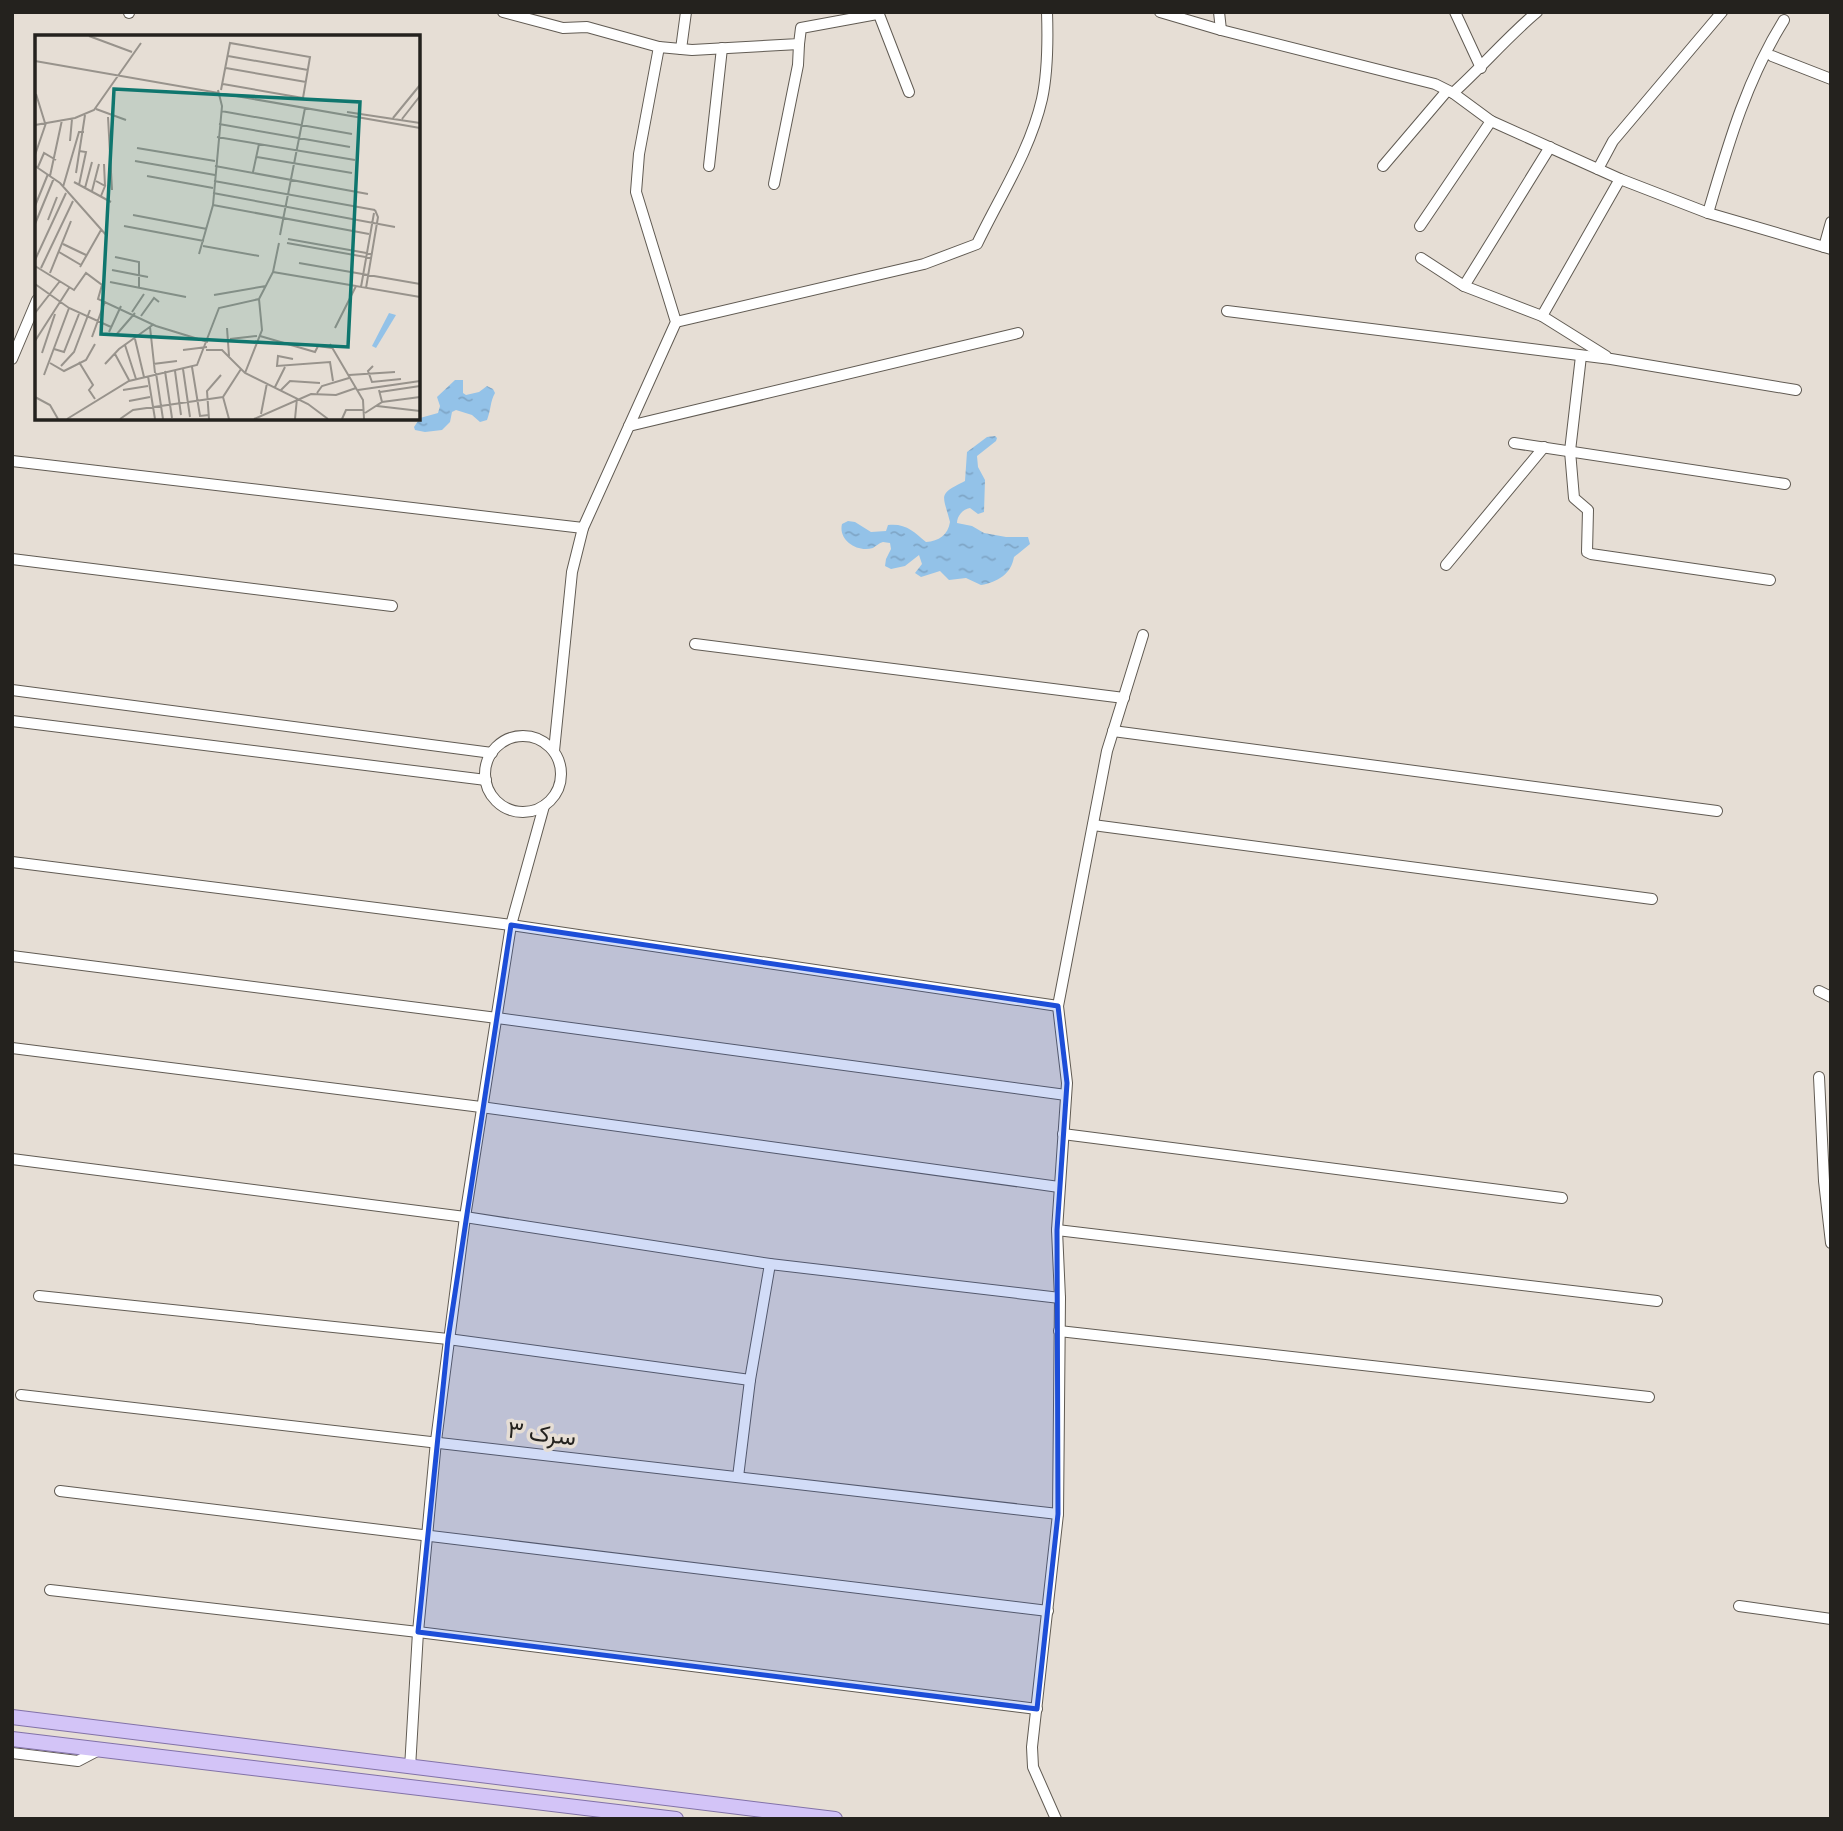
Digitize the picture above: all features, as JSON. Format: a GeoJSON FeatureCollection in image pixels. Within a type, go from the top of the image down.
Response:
{"type":"FeatureCollection","features":[{"type":"Feature","properties":{"kind":"main road"},"geometry":{"type":"LineString","coordinates":[[12,1717],[835,1819]]}},
{"type":"Feature","properties":{"kind":"main road"},"geometry":{"type":"LineString","coordinates":[[70,1746],[73,1725]]}},
{"type":"Feature","properties":{"kind":"main road"},"geometry":{"type":"LineString","coordinates":[[12,1739],[676,1819]]}},
{"type":"Feature","properties":{"kind":"street"},"geometry":{"type":"LineString","coordinates":[[503,12],[563,28],[587,27],[659,47],[681,49],[799,44]]}},
{"type":"Feature","properties":{"kind":"street"},"geometry":{"type":"LineString","coordinates":[[681,49],[686,12]]}},
{"type":"Feature","properties":{"kind":"street"},"geometry":{"type":"LineString","coordinates":[[676,321],[924,264],[977,244],[1002,198],[1042,101],[1047,71],[1047,12]]}},
{"type":"Feature","properties":{"kind":"street"},"geometry":{"type":"LineString","coordinates":[[1160,12],[1435,84],[1491,121],[1620,179],[1708,213],[1828,248],[1831,222]]}},
{"type":"Feature","properties":{"kind":"street"},"geometry":{"type":"LineString","coordinates":[[1219,12],[1221,30]]}},
{"type":"Feature","properties":{"kind":"street"},"geometry":{"type":"LineString","coordinates":[[1455,12],[1481,68]]}},
{"type":"Feature","properties":{"kind":"street"},"geometry":{"type":"LineString","coordinates":[[1383,166],[1450,92],[1481,68],[1507,37],[1537,12]]}},
{"type":"Feature","properties":{"kind":"street"},"geometry":{"type":"LineString","coordinates":[[1598,169],[1613,141],[1722,12]]}},
{"type":"Feature","properties":{"kind":"street"},"geometry":{"type":"LineString","coordinates":[[774,184],[798,65],[801,28],[877,13],[909,92]]}},
{"type":"Feature","properties":{"kind":"street"},"geometry":{"type":"LineString","coordinates":[[1708,213],[1745,94],[1766,49],[1784,20]]}},
{"type":"Feature","properties":{"kind":"street"},"geometry":{"type":"LineString","coordinates":[[410,1768],[418,1632],[448,1339],[481,1107],[511,925],[544,806],[558,789],[562,774],[554,751],[572,572],[583,528],[676,321],[636,192],[643,131],[659,47]]}},
{"type":"Feature","properties":{"kind":"street"},"geometry":{"type":"LineString","coordinates":[[709,166],[722,48]]}},
{"type":"Feature","properties":{"kind":"street"},"geometry":{"type":"LineString","coordinates":[[1772,56],[1831,79]]}},
{"type":"Feature","properties":{"kind":"street"},"geometry":{"type":"LineString","coordinates":[[1420,226],[1491,121]]}},
{"type":"Feature","properties":{"kind":"street"},"geometry":{"type":"LineString","coordinates":[[1465,286],[1550,148]]}},
{"type":"Feature","properties":{"kind":"street"},"geometry":{"type":"LineString","coordinates":[[1542,316],[1620,179]]}},
{"type":"Feature","properties":{"kind":"street"},"geometry":{"type":"LineString","coordinates":[[1421,258],[1465,286],[1542,316],[1611,359]]}},
{"type":"Feature","properties":{"kind":"street"},"geometry":{"type":"LineString","coordinates":[[12,359],[35,305]]}},
{"type":"Feature","properties":{"kind":"street"},"geometry":{"type":"LineString","coordinates":[[1227,311],[1611,359],[1796,390]]}},
{"type":"Feature","properties":{"kind":"street"},"geometry":{"type":"LineString","coordinates":[[629,426],[1017,332]]}},
{"type":"Feature","properties":{"kind":"street"},"geometry":{"type":"LineString","coordinates":[[1581,356],[1570,451],[1574,498],[1588,510],[1586,548],[1591,554],[1770,580]]}},
{"type":"Feature","properties":{"kind":"street"},"geometry":{"type":"LineString","coordinates":[[1514,443],[1785,484]]}},
{"type":"Feature","properties":{"kind":"street"},"geometry":{"type":"LineString","coordinates":[[1446,565],[1544,447]]}},
{"type":"Feature","properties":{"kind":"street"},"geometry":{"type":"LineString","coordinates":[[12,461],[583,528]]}},
{"type":"Feature","properties":{"kind":"street"},"geometry":{"type":"LineString","coordinates":[[12,559],[392,606]]}},
{"type":"Feature","properties":{"kind":"street"},"geometry":{"type":"LineString","coordinates":[[1056,1819],[1033,1767],[1032,1747],[1058,1514],[1057,1230],[1068,1083],[1058,1006],[1107,751],[1143,635]]}},
{"type":"Feature","properties":{"kind":"street"},"geometry":{"type":"LineString","coordinates":[[695,644],[1124,698]]}},
{"type":"Feature","properties":{"kind":"street"},"geometry":{"type":"LineString","coordinates":[[12,690],[492,752]]}},
{"type":"Feature","properties":{"kind":"street"},"geometry":{"type":"LineString","coordinates":[[12,721],[486,779]]}},
{"type":"Feature","properties":{"kind":"street"},"geometry":{"type":"LineString","coordinates":[[1113,731],[1717,811]]}},
{"type":"Feature","properties":{"kind":"street"},"geometry":{"type":"LineString","coordinates":[[544,806],[523,812],[508,809],[496,800],[486,779],[488,759],[496,746],[509,738],[523,736],[538,738],[554,751]]}},
{"type":"Feature","properties":{"kind":"street"},"geometry":{"type":"LineString","coordinates":[[1093,825],[1652,899]]}},
{"type":"Feature","properties":{"kind":"street"},"geometry":{"type":"LineString","coordinates":[[12,862],[511,925],[1058,1006]]}},
{"type":"Feature","properties":{"kind":"street"},"geometry":{"type":"LineString","coordinates":[[12,956],[1066,1095]]}},
{"type":"Feature","properties":{"kind":"street"},"geometry":{"type":"LineString","coordinates":[[1819,991],[1831,997]]}},
{"type":"Feature","properties":{"kind":"street"},"geometry":{"type":"LineString","coordinates":[[12,1048],[481,1107],[1059,1187]]}},
{"type":"Feature","properties":{"kind":"street"},"geometry":{"type":"LineString","coordinates":[[1819,1077],[1824,1181],[1831,1243]]}},
{"type":"Feature","properties":{"kind":"street"},"geometry":{"type":"LineString","coordinates":[[1063,1134],[1562,1198]]}},
{"type":"Feature","properties":{"kind":"street"},"geometry":{"type":"LineString","coordinates":[[12,1159],[465,1217],[770,1264],[1059,1298]]}},
{"type":"Feature","properties":{"kind":"street"},"geometry":{"type":"LineString","coordinates":[[1057,1230],[1657,1301]]}},
{"type":"Feature","properties":{"kind":"street"},"geometry":{"type":"LineString","coordinates":[[738,1477],[750,1380],[770,1264]]}},
{"type":"Feature","properties":{"kind":"street"},"geometry":{"type":"LineString","coordinates":[[38,1296],[448,1339],[750,1380]]}},
{"type":"Feature","properties":{"kind":"street"},"geometry":{"type":"LineString","coordinates":[[1059,1331],[1649,1397]]}},
{"type":"Feature","properties":{"kind":"street","name":"سرک ۳"},"geometry":{"type":"LineString","coordinates":[[21,1395],[1058,1514]]}},
{"type":"Feature","properties":{"kind":"street"},"geometry":{"type":"LineString","coordinates":[[60,1491],[1048,1611]]}},
{"type":"Feature","properties":{"kind":"street"},"geometry":{"type":"LineString","coordinates":[[50,1590],[418,1632],[1037,1709]]}},
{"type":"Feature","properties":{"kind":"street"},"geometry":{"type":"LineString","coordinates":[[1739,1606],[1831,1619]]}},
{"type":"Feature","properties":{"kind":"street"},"geometry":{"type":"LineString","coordinates":[[12,1753],[78,1761],[99,1749]]}},
{"type":"Feature","properties":{"kind":"highlighted area"},"geometry":{"type":"Polygon","coordinates":[[[511,925],[1058,1006],[1067,1083],[1057,1230],[1058,1514],[1037,1709],[418,1632],[448,1339],[511,925]]]}},
{"type":"Feature","properties":{"kind":"water"},"geometry":{"type":"Polygon","coordinates":[[[455,380],[463,380],[463,393],[466,395],[479,392],[487,386],[495,393],[487,420],[480,422],[472,415],[456,410],[452,412],[450,422],[442,430],[415,430],[420,418],[438,413],[440,406],[437,397],[455,380]]]}},
{"type":"Feature","properties":{"kind":"water"},"geometry":{"type":"Polygon","coordinates":[[[995,436],[996,441],[977,456],[978,467],[985,480],[984,512],[978,514],[970,508],[967,509],[959,515],[957,523],[972,526],[984,533],[1028,537],[1030,544],[1014,557],[1003,576],[981,585],[966,578],[949,580],[940,571],[921,577],[915,573],[922,564],[919,555],[905,566],[891,569],[885,566],[891,549],[890,543],[883,542],[873,548],[861,549],[846,540],[842,524],[848,521],[855,522],[871,532],[886,531],[888,525],[900,525],[926,542],[942,537],[950,522],[944,496],[950,489],[965,481],[967,452],[987,437],[995,436]]]}}]}
